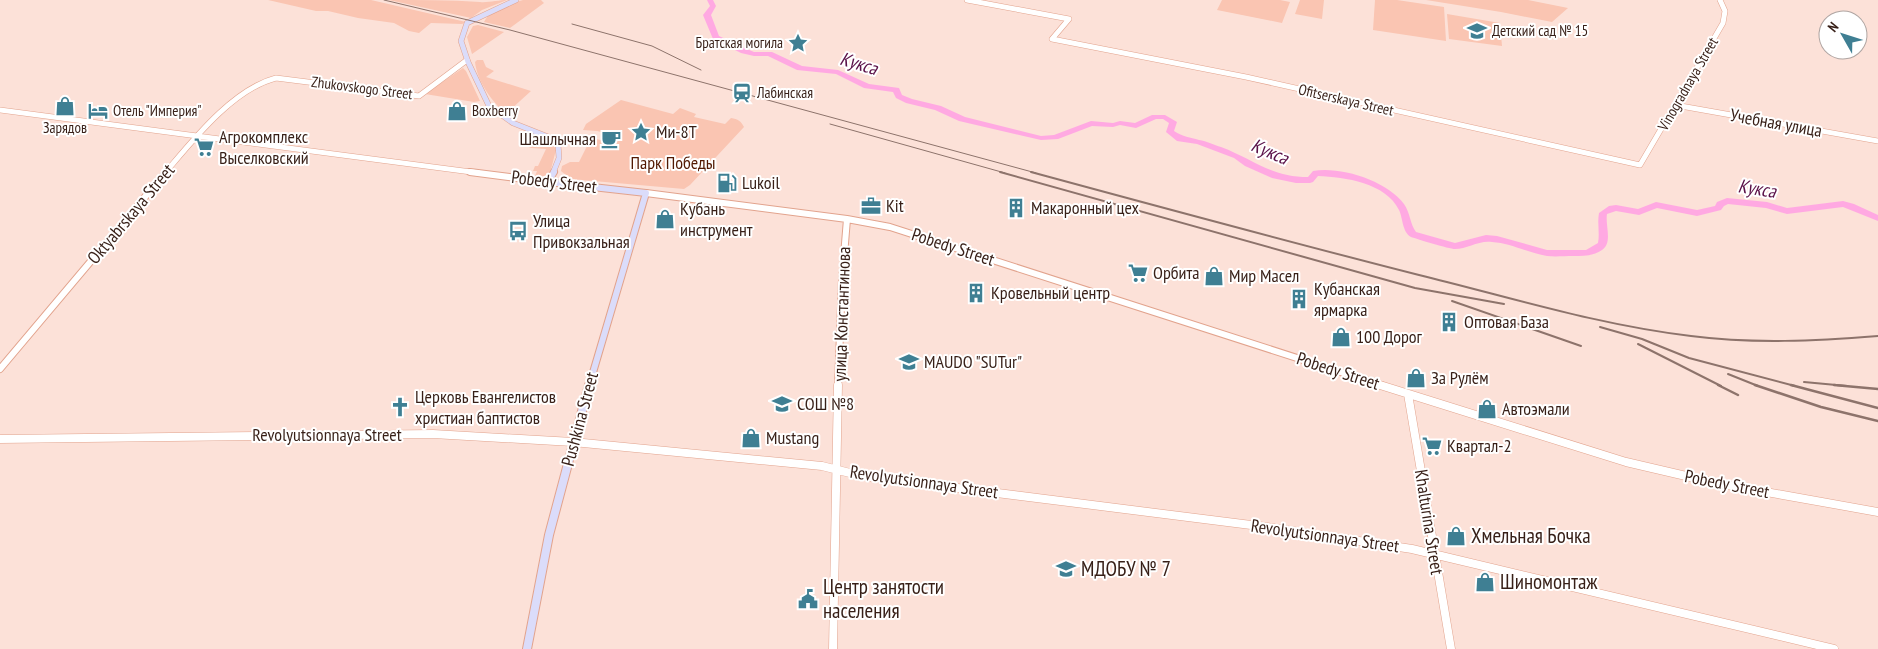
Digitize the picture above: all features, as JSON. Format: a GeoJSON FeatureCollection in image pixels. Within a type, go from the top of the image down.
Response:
{"type":"FeatureCollection","features":[{"type":"Feature","properties":{"kind":"main road"},"geometry":{"type":"LineString","coordinates":[[516,0],[481,15],[479,19],[466,28],[461,41],[467,60],[489,106],[514,123],[551,138],[558,144],[560,149],[559,155],[548,182]]}},
{"type":"Feature","properties":{"kind":"main road","name":"Pobedy Street"},"geometry":{"type":"LineString","coordinates":[[548,182],[646,194]]}},
{"type":"Feature","properties":{"kind":"main road","name":"Pushkina Street"},"geometry":{"type":"LineString","coordinates":[[527,649],[549,535],[573,442],[606,324],[646,194]]}},
{"type":"Feature","properties":{"kind":"street","name":"Ofitserskaya Street"},"geometry":{"type":"LineString","coordinates":[[967,0],[1069,19],[1052,39],[1246,77],[1640,165]]}},
{"type":"Feature","properties":{"kind":"street","name":"Vinogradnaya Street"},"geometry":{"type":"LineString","coordinates":[[1640,165],[1723,23],[1725,11],[1720,0]]}},
{"type":"Feature","properties":{"kind":"street","name":"Zhukovskogo Street"},"geometry":{"type":"LineString","coordinates":[[276,78],[420,96],[467,60]]}},
{"type":"Feature","properties":{"kind":"street","name":"Oktyabrskaya Street"},"geometry":{"type":"LineString","coordinates":[[0,369],[196,136],[245,91],[264,80],[276,78]]}},
{"type":"Feature","properties":{"kind":"street","name":"Учебная улица"},"geometry":{"type":"LineString","coordinates":[[1675,105],[1878,141]]}},
{"type":"Feature","properties":{"kind":"street","name":"Pobedy Street"},"geometry":{"type":"LineString","coordinates":[[0,110],[548,182]]}},
{"type":"Feature","properties":{"kind":"street","name":"Pobedy Street"},"geometry":{"type":"LineString","coordinates":[[646,194],[847,219],[890,227],[1408,394],[1626,462],[1716,483],[1878,512]]}},
{"type":"Feature","properties":{"kind":"street","name":"улица Константинова"},"geometry":{"type":"LineString","coordinates":[[833,649],[841,289],[847,219]]}},
{"type":"Feature","properties":{"kind":"street","name":"Khalturina Street"},"geometry":{"type":"LineString","coordinates":[[1408,394],[1451,649]]}},
{"type":"Feature","properties":{"kind":"street","name":"Revolyutsionnaya Street"},"geometry":{"type":"LineString","coordinates":[[0,439],[433,434],[573,442],[822,466],[871,477],[1266,527],[1412,549],[1834,649]]}},
{"type":"Feature","properties":{"kind":"green space"},"geometry":{"type":"Polygon","coordinates":[[[268,0],[371,0],[466,22],[462,24],[431,23],[419,33],[409,31],[394,23],[358,18],[328,11],[316,11],[268,0]]]}},
{"type":"Feature","properties":{"kind":"green space"},"geometry":{"type":"Polygon","coordinates":[[[389,0],[483,2],[507,0],[482,10],[471,18],[389,0]]]}},
{"type":"Feature","properties":{"kind":"green space"},"geometry":{"type":"Polygon","coordinates":[[[523,0],[541,0],[544,3],[510,28],[484,22],[496,10],[523,0]]]}},
{"type":"Feature","properties":{"kind":"green space"},"geometry":{"type":"Polygon","coordinates":[[[1222,0],[1280,0],[1290,2],[1282,23],[1217,10],[1222,0]]]}},
{"type":"Feature","properties":{"kind":"green space"},"geometry":{"type":"Polygon","coordinates":[[[1300,0],[1324,0],[1322,19],[1295,14],[1300,0]]]}},
{"type":"Feature","properties":{"kind":"green space"},"geometry":{"type":"Polygon","coordinates":[[[1375,0],[1397,0],[1444,7],[1446,41],[1373,30],[1375,0]]]}},
{"type":"Feature","properties":{"kind":"green space"},"geometry":{"type":"Polygon","coordinates":[[[1426,0],[1528,0],[1568,8],[1552,22],[1426,0]]]}},
{"type":"Feature","properties":{"kind":"green space"},"geometry":{"type":"Polygon","coordinates":[[[1447,14],[1500,23],[1502,46],[1449,39],[1447,14]]]}},
{"type":"Feature","properties":{"kind":"green space"},"geometry":{"type":"Polygon","coordinates":[[[478,25],[504,32],[472,54],[467,37],[473,26],[478,25]]]}},
{"type":"Feature","properties":{"kind":"green space"},"geometry":{"type":"Polygon","coordinates":[[[483,60],[486,67],[494,71],[486,77],[531,91],[509,111],[503,111],[493,101],[481,82],[476,69],[475,62],[483,60]]]}},
{"type":"Feature","properties":{"kind":"green space"},"geometry":{"type":"Polygon","coordinates":[[[463,68],[480,101],[474,102],[425,94],[463,68]]]}},
{"type":"Feature","properties":{"kind":"green space","name":"Парк Победы"},"geometry":{"type":"Polygon","coordinates":[[[621,100],[673,114],[680,108],[696,114],[694,117],[725,124],[733,118],[742,123],[744,127],[690,185],[684,189],[571,179],[561,171],[562,166],[570,162],[579,162],[591,138],[615,143],[622,137],[583,130],[586,124],[621,100]]]}},
{"type":"Feature","properties":{"kind":"green space"},"geometry":{"type":"Polygon","coordinates":[[[538,137],[552,142],[556,150],[550,173],[544,176],[535,176],[537,171],[533,171],[535,166],[538,166],[546,149],[526,146],[531,139],[538,137]]]}},
{"type":"Feature","properties":{"kind":"waterway","name":"Кукса"},"geometry":{"type":"LineString","coordinates":[[710,0],[713,6],[707,15],[716,37],[744,51],[754,54],[769,54],[800,68],[838,72],[867,86],[896,90],[899,96],[909,101],[938,108],[962,119],[1041,138],[1055,137],[1091,123],[1113,125],[1120,123],[1136,126],[1155,117],[1165,117],[1173,122],[1170,132],[1180,139],[1199,142],[1237,156],[1248,164],[1275,176],[1296,180],[1310,180],[1316,173],[1327,173],[1363,180],[1385,190],[1394,197],[1401,206],[1410,231],[1413,234],[1455,246],[1486,238],[1497,239],[1547,253],[1587,253],[1600,247],[1603,243],[1604,234],[1601,224],[1603,213],[1609,209],[1616,208],[1639,212],[1656,205],[1697,213],[1718,208],[1720,204],[1727,201],[1767,205],[1787,211],[1843,204],[1878,218]]}},
{"type":"Feature","properties":{"kind":"railway"},"geometry":{"type":"LineString","coordinates":[[384,0],[510,30],[1036,173]]}},
{"type":"Feature","properties":{"kind":"railway"},"geometry":{"type":"LineString","coordinates":[[572,24],[652,46],[701,70]]}},
{"type":"Feature","properties":{"kind":"railway"},"geometry":{"type":"LineString","coordinates":[[830,124],[1005,173]]}},
{"type":"Feature","properties":{"kind":"railway"},"geometry":{"type":"LineString","coordinates":[[1000,172],[1415,288],[1504,304]]}},
{"type":"Feature","properties":{"kind":"railway"},"geometry":{"type":"LineString","coordinates":[[1031,172],[1370,263],[1554,310],[1622,325],[1714,339],[1761,341],[1878,336]]}},
{"type":"Feature","properties":{"kind":"railway"},"geometry":{"type":"LineString","coordinates":[[1452,301],[1581,346]]}},
{"type":"Feature","properties":{"kind":"railway"},"geometry":{"type":"LineString","coordinates":[[1600,327],[1642,339],[1689,358],[1795,386]]}},
{"type":"Feature","properties":{"kind":"railway"},"geometry":{"type":"LineString","coordinates":[[1638,344],[1721,386]]}},
{"type":"Feature","properties":{"kind":"railway"},"geometry":{"type":"LineString","coordinates":[[1728,374],[1758,386]]}},
{"type":"Feature","properties":{"kind":"railway"},"geometry":{"type":"LineString","coordinates":[[1804,382],[1847,386]]}},
{"type":"Feature","properties":{"kind":"railway"},"geometry":{"type":"LineString","coordinates":[[1718,385],[1738,395]]}},
{"type":"Feature","properties":{"kind":"railway"},"geometry":{"type":"LineString","coordinates":[[1791,385],[1878,408]]}},
{"type":"Feature","properties":{"kind":"railway"},"geometry":{"type":"LineString","coordinates":[[1834,385],[1878,389]]}},
{"type":"Feature","properties":{"kind":"railway"},"geometry":{"type":"LineString","coordinates":[[1758,386],[1821,407],[1878,421]]}},
{"type":"Feature","properties":{"kind":"place","name":"Детский сад № 15"},"geometry":{"type":"Point","coordinates":[1477,31]}},
{"type":"Feature","properties":{"kind":"place","name":"Братская могила"},"geometry":{"type":"Point","coordinates":[798,43]}},
{"type":"Feature","properties":{"kind":"place","name":"Лабинская"},"geometry":{"type":"Point","coordinates":[742,93]}},
{"type":"Feature","properties":{"kind":"place","name":"Зарядов"},"geometry":{"type":"Point","coordinates":[65,106]}},
{"type":"Feature","properties":{"kind":"place","name":"Отель \"Империя\""},"geometry":{"type":"Point","coordinates":[98,111]}},
{"type":"Feature","properties":{"kind":"place","name":"Boxberry"},"geometry":{"type":"Point","coordinates":[457,111]}},
{"type":"Feature","properties":{"kind":"place","name":"Ми-8Т"},"geometry":{"type":"Point","coordinates":[641,132]}},
{"type":"Feature","properties":{"kind":"place","name":"Шашлычная"},"geometry":{"type":"Point","coordinates":[611,139]}},
{"type":"Feature","properties":{"kind":"place","name":"Агрокомплекс Выселковский"},"geometry":{"type":"Point","coordinates":[204,147]}},
{"type":"Feature","properties":{"kind":"place","name":"Lukoil"},"geometry":{"type":"Point","coordinates":[727,183]}},
{"type":"Feature","properties":{"kind":"place","name":"Kit"},"geometry":{"type":"Point","coordinates":[871,206]}},
{"type":"Feature","properties":{"kind":"place","name":"Макаронный цех"},"geometry":{"type":"Point","coordinates":[1016,208]}},
{"type":"Feature","properties":{"kind":"place","name":"Кубань инструмент"},"geometry":{"type":"Point","coordinates":[665,219]}},
{"type":"Feature","properties":{"kind":"place","name":"Улица Привокзальная"},"geometry":{"type":"Point","coordinates":[518,231]}},
{"type":"Feature","properties":{"kind":"place","name":"Орбита"},"geometry":{"type":"Point","coordinates":[1138,273]}},
{"type":"Feature","properties":{"kind":"place","name":"Мир Масел"},"geometry":{"type":"Point","coordinates":[1214,276]}},
{"type":"Feature","properties":{"kind":"place","name":"Кровельный центр"},"geometry":{"type":"Point","coordinates":[976,293]}},
{"type":"Feature","properties":{"kind":"place","name":"Кубанская ярмарка"},"geometry":{"type":"Point","coordinates":[1299,299]}},
{"type":"Feature","properties":{"kind":"place","name":"Оптовая База"},"geometry":{"type":"Point","coordinates":[1449,322]}},
{"type":"Feature","properties":{"kind":"place","name":"100 Дорог"},"geometry":{"type":"Point","coordinates":[1341,337]}},
{"type":"Feature","properties":{"kind":"place","name":"MAUDO \"SUTur\""},"geometry":{"type":"Point","coordinates":[909,362]}},
{"type":"Feature","properties":{"kind":"place","name":"За Рулём"},"geometry":{"type":"Point","coordinates":[1416,378]}},
{"type":"Feature","properties":{"kind":"place","name":"СОШ №8"},"geometry":{"type":"Point","coordinates":[782,404]}},
{"type":"Feature","properties":{"kind":"place","name":"Церковь Евангелистов христиан баптистов"},"geometry":{"type":"Point","coordinates":[400,407]}},
{"type":"Feature","properties":{"kind":"place","name":"Автоэмали"},"geometry":{"type":"Point","coordinates":[1487,409]}},
{"type":"Feature","properties":{"kind":"place","name":"Mustang"},"geometry":{"type":"Point","coordinates":[751,438]}},
{"type":"Feature","properties":{"kind":"place","name":"Квартал-2"},"geometry":{"type":"Point","coordinates":[1432,446]}},
{"type":"Feature","properties":{"kind":"place","name":"Хмельная Бочка"},"geometry":{"type":"Point","coordinates":[1456,536]}},
{"type":"Feature","properties":{"kind":"place","name":"МДОБУ № 7"},"geometry":{"type":"Point","coordinates":[1066,569]}},
{"type":"Feature","properties":{"kind":"place","name":"Шиномонтаж"},"geometry":{"type":"Point","coordinates":[1485,582]}},
{"type":"Feature","properties":{"kind":"place","name":"Центр занятости населения"},"geometry":{"type":"Point","coordinates":[808,599]}}]}
